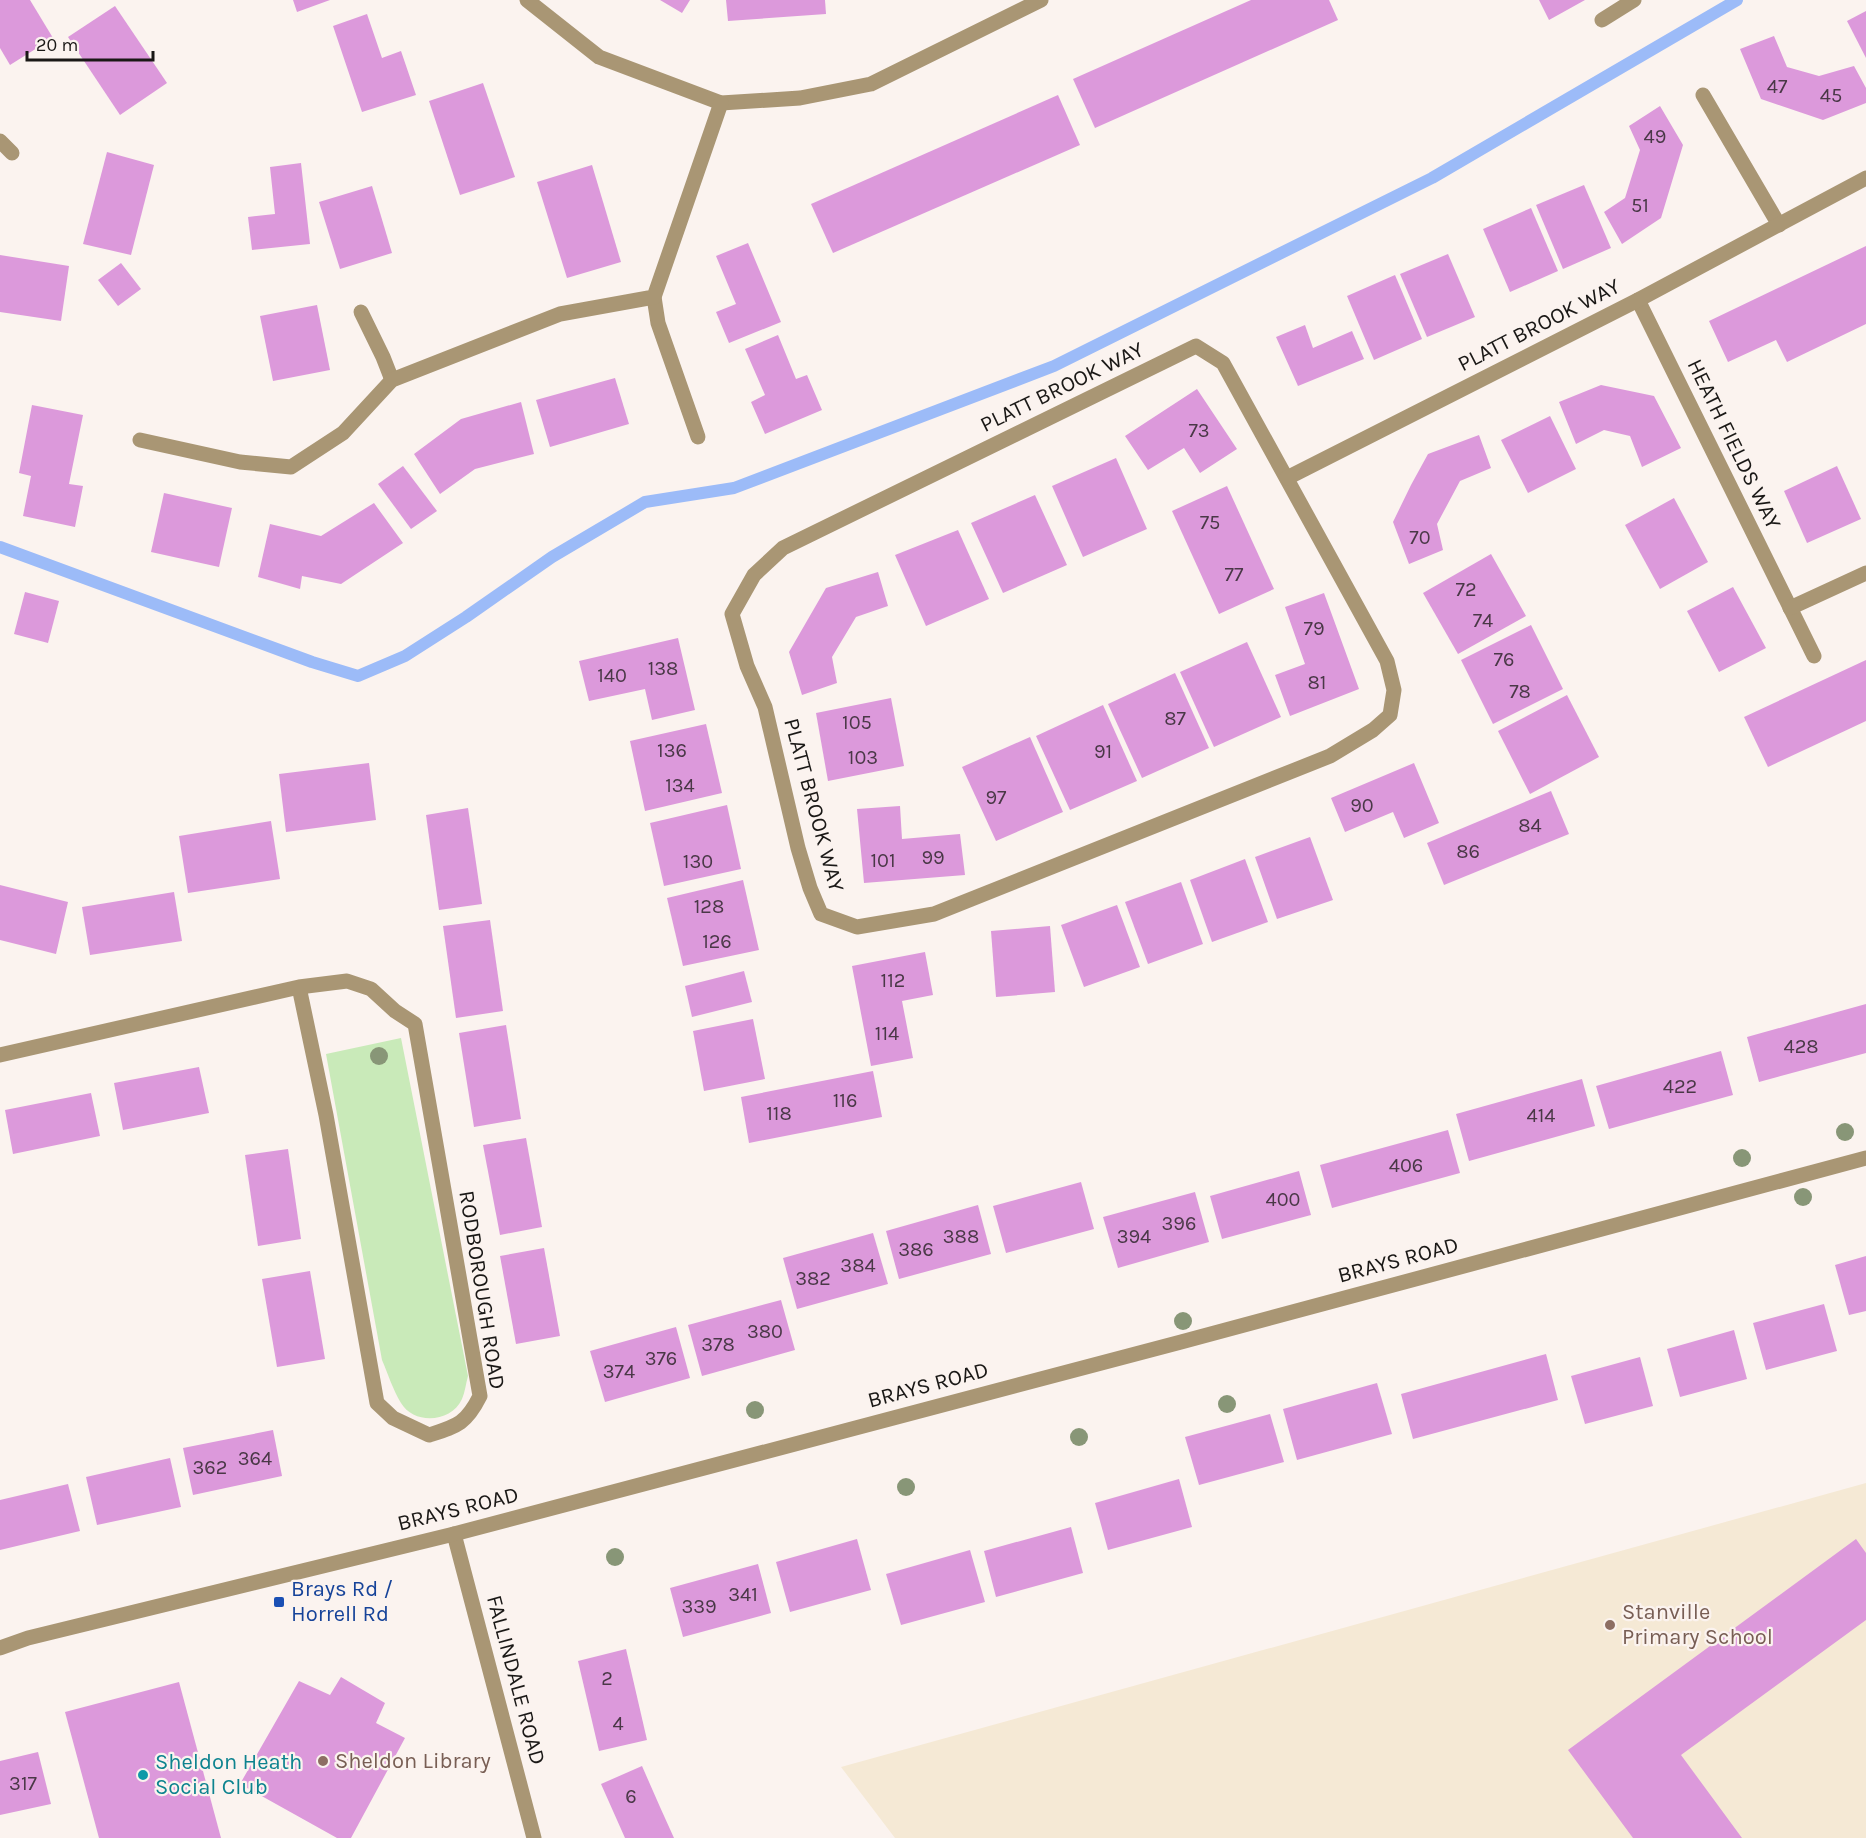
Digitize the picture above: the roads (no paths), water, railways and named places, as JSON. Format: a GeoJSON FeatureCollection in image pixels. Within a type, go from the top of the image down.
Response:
{"type":"FeatureCollection","features":[{"type":"Feature","properties":{"kind":"street"},"geometry":{"type":"LineString","coordinates":[[527,0],[599,57],[721,103],[800,98],[871,84],[1041,0]]}},
{"type":"Feature","properties":{"kind":"street"},"geometry":{"type":"LineString","coordinates":[[1602,20],[1634,0]]}},
{"type":"Feature","properties":{"kind":"street"},"geometry":{"type":"LineString","coordinates":[[1703,94],[1779,225]]}},
{"type":"Feature","properties":{"kind":"street"},"geometry":{"type":"LineString","coordinates":[[698,437],[658,323],[654,297],[721,103]]}},
{"type":"Feature","properties":{"kind":"street"},"geometry":{"type":"LineString","coordinates":[[0,141],[12,153]]}},
{"type":"Feature","properties":{"kind":"street","name":"PLATT BROOK WAY"},"geometry":{"type":"LineString","coordinates":[[1287,478],[1638,300],[1866,178]]}},
{"type":"Feature","properties":{"kind":"street"},"geometry":{"type":"LineString","coordinates":[[140,440],[240,462],[291,467],[343,433],[392,380],[560,314],[654,297]]}},
{"type":"Feature","properties":{"kind":"street","name":"HEATH FIELDS WAY"},"geometry":{"type":"LineString","coordinates":[[1638,300],[1814,656]]}},
{"type":"Feature","properties":{"kind":"street"},"geometry":{"type":"LineString","coordinates":[[361,312],[392,380]]}},
{"type":"Feature","properties":{"kind":"street","name":"PLATT BROOK WAY"},"geometry":{"type":"LineString","coordinates":[[1196,346],[1223,363],[1287,478],[1387,661],[1394,690],[1390,715],[1373,730],[1330,756],[934,914],[857,927],[821,914],[810,888],[798,848],[765,707],[747,666],[732,614],[754,575],[783,548],[1196,346]]}},
{"type":"Feature","properties":{"kind":"street"},"geometry":{"type":"LineString","coordinates":[[1790,608],[1866,573]]}},
{"type":"Feature","properties":{"kind":"street","name":"RODBOROUGH ROAD"},"geometry":{"type":"LineString","coordinates":[[0,1055],[299,987],[347,981],[371,989],[395,1011],[415,1024],[480,1396],[471,1414],[452,1427],[429,1435],[393,1418],[377,1403],[324,1105],[299,987]]}},
{"type":"Feature","properties":{"kind":"street","name":"BRAYS ROAD"},"geometry":{"type":"LineString","coordinates":[[0,1648],[28,1638],[454,1534],[1866,1158]]}},
{"type":"Feature","properties":{"kind":"street","name":"FALLINDALE ROAD"},"geometry":{"type":"LineString","coordinates":[[454,1534],[534,1838]]}},
{"type":"Feature","properties":{"kind":"waterway"},"geometry":{"type":"LineString","coordinates":[[0,547],[312,662],[358,676],[405,656],[552,557],[645,502],[734,488],[1054,366],[1432,178],[1737,0]]}},
{"type":"Feature","properties":{"kind":"place","name":"Brays Rd / Horrell Rd"},"geometry":{"type":"Point","coordinates":[279,1602]}},
{"type":"Feature","properties":{"kind":"place","name":"Stanville Primary School"},"geometry":{"type":"Point","coordinates":[1610,1625]}},
{"type":"Feature","properties":{"kind":"place","name":"Sheldon Library"},"geometry":{"type":"Point","coordinates":[323,1761]}},
{"type":"Feature","properties":{"kind":"place","name":"Sheldon Heath Social Club"},"geometry":{"type":"Point","coordinates":[143,1775]}}]}
